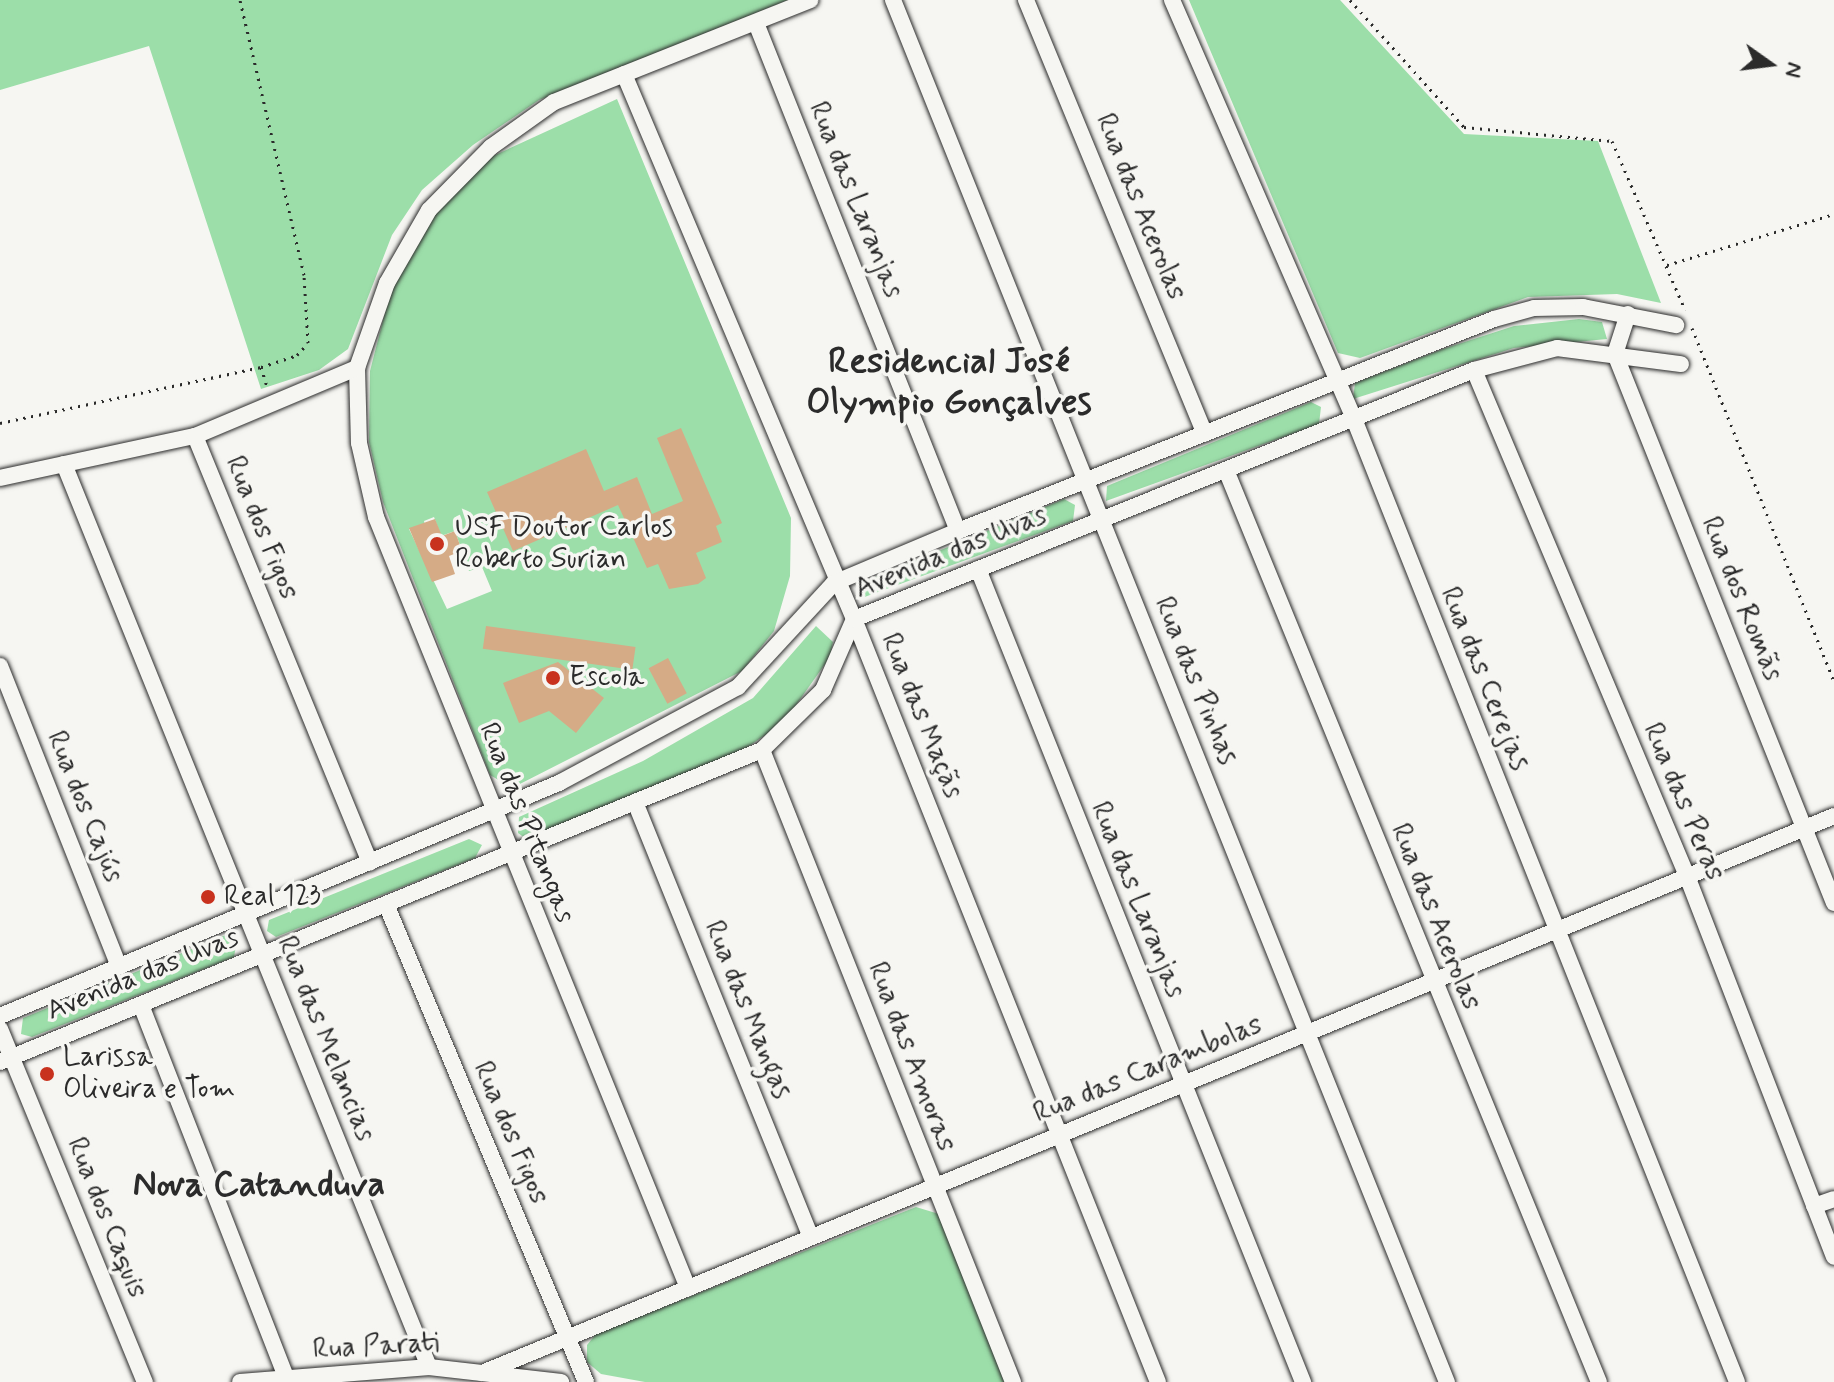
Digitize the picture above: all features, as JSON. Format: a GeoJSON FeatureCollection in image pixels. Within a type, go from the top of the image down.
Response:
{"type":"FeatureCollection","features":[{"type":"Feature","properties":{"kind":"street","name":"Rua das Pitangas"},"geometry":{"type":"LineString","coordinates":[[688,1288],[492,811],[376,517],[359,443],[357,368],[387,283],[429,210],[491,147],[554,102],[810,0]]}},
{"type":"Feature","properties":{"kind":"street","name":"Rua das Pinhas"},"geometry":{"type":"LineString","coordinates":[[893,0],[1447,1382]]}},
{"type":"Feature","properties":{"kind":"street","name":"Rua das Acerolas"},"geometry":{"type":"LineString","coordinates":[[1026,0],[1205,434]]}},
{"type":"Feature","properties":{"kind":"street","name":"Rua das Cerejas"},"geometry":{"type":"LineString","coordinates":[[1172,0],[1354,419],[1737,1382]]}},
{"type":"Feature","properties":{"kind":"street","name":"Rua das Laranjas"},"geometry":{"type":"LineString","coordinates":[[756,23],[958,531]]}},
{"type":"Feature","properties":{"kind":"street","name":"Rua das Maçãs"},"geometry":{"type":"LineString","coordinates":[[624,74],[834,583],[854,619],[1158,1382]]}},
{"type":"Feature","properties":{"kind":"street","name":"Avenida das Uvas"},"geometry":{"type":"LineString","coordinates":[[0,1016],[492,811],[738,687],[834,583],[958,531],[1338,381],[1534,308],[1628,314],[1676,325]]}},
{"type":"Feature","properties":{"kind":"street"},"geometry":{"type":"LineString","coordinates":[[1615,354],[1628,314]]}},
{"type":"Feature","properties":{"kind":"street","name":"Avenida das Uvas"},"geometry":{"type":"LineString","coordinates":[[6,1060],[762,750],[823,690],[854,619],[1474,370],[1557,348],[1681,364]]}},
{"type":"Feature","properties":{"kind":"street","name":"Rua dos Romãs"},"geometry":{"type":"LineString","coordinates":[[1615,354],[1834,903]]}},
{"type":"Feature","properties":{"kind":"street"},"geometry":{"type":"LineString","coordinates":[[0,478],[195,436],[357,368]]}},
{"type":"Feature","properties":{"kind":"street","name":"Rua das Peras"},"geometry":{"type":"LineString","coordinates":[[1474,370],[1687,876],[1834,1257]]}},
{"type":"Feature","properties":{"kind":"street","name":"Rua dos Figos"},"geometry":{"type":"LineString","coordinates":[[195,436],[370,862]]}},
{"type":"Feature","properties":{"kind":"street","name":"Rua das Melancias"},"geometry":{"type":"LineString","coordinates":[[64,464],[429,1367]]}},
{"type":"Feature","properties":{"kind":"street","name":"Rua das Acerolas"},"geometry":{"type":"LineString","coordinates":[[1226,470],[1599,1382]]}},
{"type":"Feature","properties":{"kind":"street","name":"Rua das Laranjas"},"geometry":{"type":"LineString","coordinates":[[978,569],[1303,1382]]}},
{"type":"Feature","properties":{"kind":"street","name":"Rua dos Cajús"},"geometry":{"type":"LineString","coordinates":[[0,666],[119,967]]}},
{"type":"Feature","properties":{"kind":"street","name":"Rua das Amoras"},"geometry":{"type":"LineString","coordinates":[[762,750],[1013,1382]]}},
{"type":"Feature","properties":{"kind":"street","name":"Rua das Mangas"},"geometry":{"type":"LineString","coordinates":[[635,802],[811,1237]]}},
{"type":"Feature","properties":{"kind":"street","name":"Rua das Carambolas"},"geometry":{"type":"LineString","coordinates":[[482,1373],[1834,816]]}},
{"type":"Feature","properties":{"kind":"street","name":"Rua dos Figos"},"geometry":{"type":"LineString","coordinates":[[386,904],[586,1382]]}},
{"type":"Feature","properties":{"kind":"street"},"geometry":{"type":"LineString","coordinates":[[141,1005],[288,1380]]}},
{"type":"Feature","properties":{"kind":"street","name":"Rua dos Caquis"},"geometry":{"type":"LineString","coordinates":[[0,1029],[6,1060],[145,1382]]}},
{"type":"Feature","properties":{"kind":"street"},"geometry":{"type":"LineString","coordinates":[[1814,1206],[1834,1199]]}},
{"type":"Feature","properties":{"kind":"street","name":"Rua Parati"},"geometry":{"type":"LineString","coordinates":[[240,1382],[429,1367],[561,1382]]}},
{"type":"Feature","properties":{"kind":"path"},"geometry":{"type":"LineString","coordinates":[[0,423],[261,367],[303,350],[309,306],[240,0]]}},
{"type":"Feature","properties":{"kind":"path"},"geometry":{"type":"LineString","coordinates":[[1667,265],[1834,214]]}},
{"type":"Feature","properties":{"kind":"path"},"geometry":{"type":"LineString","coordinates":[[261,367],[272,404]]}},
{"type":"Feature","properties":{"kind":"green space"},"geometry":{"type":"Polygon","coordinates":[[[0,0],[788,0],[539,100],[473,145],[422,190],[392,235],[348,349],[319,370],[261,389],[149,46],[0,90],[0,0]]]}},
{"type":"Feature","properties":{"kind":"green space"},"geometry":{"type":"Polygon","coordinates":[[[1189,0],[1340,0],[1464,134],[1598,141],[1661,303],[1617,294],[1528,297],[1360,358],[1338,353],[1189,0]]]}},
{"type":"Feature","properties":{"kind":"green space"},"geometry":{"type":"Polygon","coordinates":[[[617,99],[791,518],[790,576],[774,631],[742,671],[512,788],[490,775],[383,502],[369,442],[370,371],[390,293],[433,215],[493,156],[617,99]],[[434,517],[424,521],[426,530],[409,529],[447,609],[492,591],[482,567],[469,571],[455,531],[441,536],[434,517]]]}},
{"type":"Feature","properties":{"kind":"green space"},"geometry":{"type":"Polygon","coordinates":[[[1579,319],[1602,322],[1607,339],[1514,348],[1353,399],[1355,383],[1443,349],[1514,326],[1579,319]]]}},
{"type":"Feature","properties":{"kind":"green space"},"geometry":{"type":"Polygon","coordinates":[[[1311,402],[1321,407],[1319,424],[1106,501],[1107,486],[1311,402]]]}},
{"type":"Feature","properties":{"kind":"green space"},"geometry":{"type":"Polygon","coordinates":[[[1064,499],[1075,505],[1073,521],[859,599],[861,583],[1064,499]]]}},
{"type":"Feature","properties":{"kind":"green space"},"geometry":{"type":"Polygon","coordinates":[[[816,626],[833,642],[830,657],[784,722],[736,755],[525,838],[518,833],[519,817],[643,761],[753,698],[816,626]]]}},
{"type":"Feature","properties":{"kind":"green space"},"geometry":{"type":"Polygon","coordinates":[[[469,839],[482,845],[475,858],[276,937],[267,931],[269,920],[469,839]]]}},
{"type":"Feature","properties":{"kind":"green space"},"geometry":{"type":"Polygon","coordinates":[[[226,935],[237,940],[234,957],[32,1037],[21,1034],[23,1018],[226,935]]]}},
{"type":"Feature","properties":{"kind":"green space"},"geometry":{"type":"Polygon","coordinates":[[[916,1207],[939,1214],[1007,1382],[645,1382],[601,1374],[587,1362],[587,1345],[596,1334],[916,1207]]]}},
{"type":"Feature","properties":{"kind":"building"},"geometry":{"type":"Polygon","coordinates":[[[681,428],[722,523],[716,526],[722,542],[696,553],[706,578],[698,584],[669,589],[658,564],[647,568],[618,505],[513,551],[487,492],[586,449],[604,491],[637,477],[652,514],[683,501],[657,438],[681,428]]]}},
{"type":"Feature","properties":{"kind":"building","name":"USF Doutor Carlos Roberto Surian"},"geometry":{"type":"Polygon","coordinates":[[[435,519],[442,536],[455,531],[462,551],[449,556],[455,574],[432,582],[409,528],[435,519]]]}},
{"type":"Feature","properties":{"kind":"building"},"geometry":{"type":"Polygon","coordinates":[[[486,626],[636,647],[632,670],[483,649],[486,626]]]}},
{"type":"Feature","properties":{"kind":"building"},"geometry":{"type":"Polygon","coordinates":[[[668,658],[687,693],[667,704],[649,668],[668,658]]]}},
{"type":"Feature","properties":{"kind":"building"},"geometry":{"type":"Polygon","coordinates":[[[558,662],[604,698],[576,733],[549,711],[519,723],[503,683],[558,662]]]}},
{"type":"Feature","properties":{"kind":"place","name":"USF Doutor Carlos Roberto Surian"},"geometry":{"type":"Point","coordinates":[437,544]}},
{"type":"Feature","properties":{"kind":"place","name":"Escola"},"geometry":{"type":"Point","coordinates":[553,678]}},
{"type":"Feature","properties":{"kind":"place","name":"Real 123"},"geometry":{"type":"Point","coordinates":[208,897]}},
{"type":"Feature","properties":{"kind":"place","name":"Larissa Oliveira e Tom"},"geometry":{"type":"Point","coordinates":[47,1074]}},
{"type":"Feature","properties":{"kind":"district","name":"Residencial José Olympio Gonçalves"},"geometry":{"type":"Point","coordinates":[949,382]}},
{"type":"Feature","properties":{"kind":"district","name":"Nova Catanduva"},"geometry":{"type":"Point","coordinates":[259,1186]}}]}
